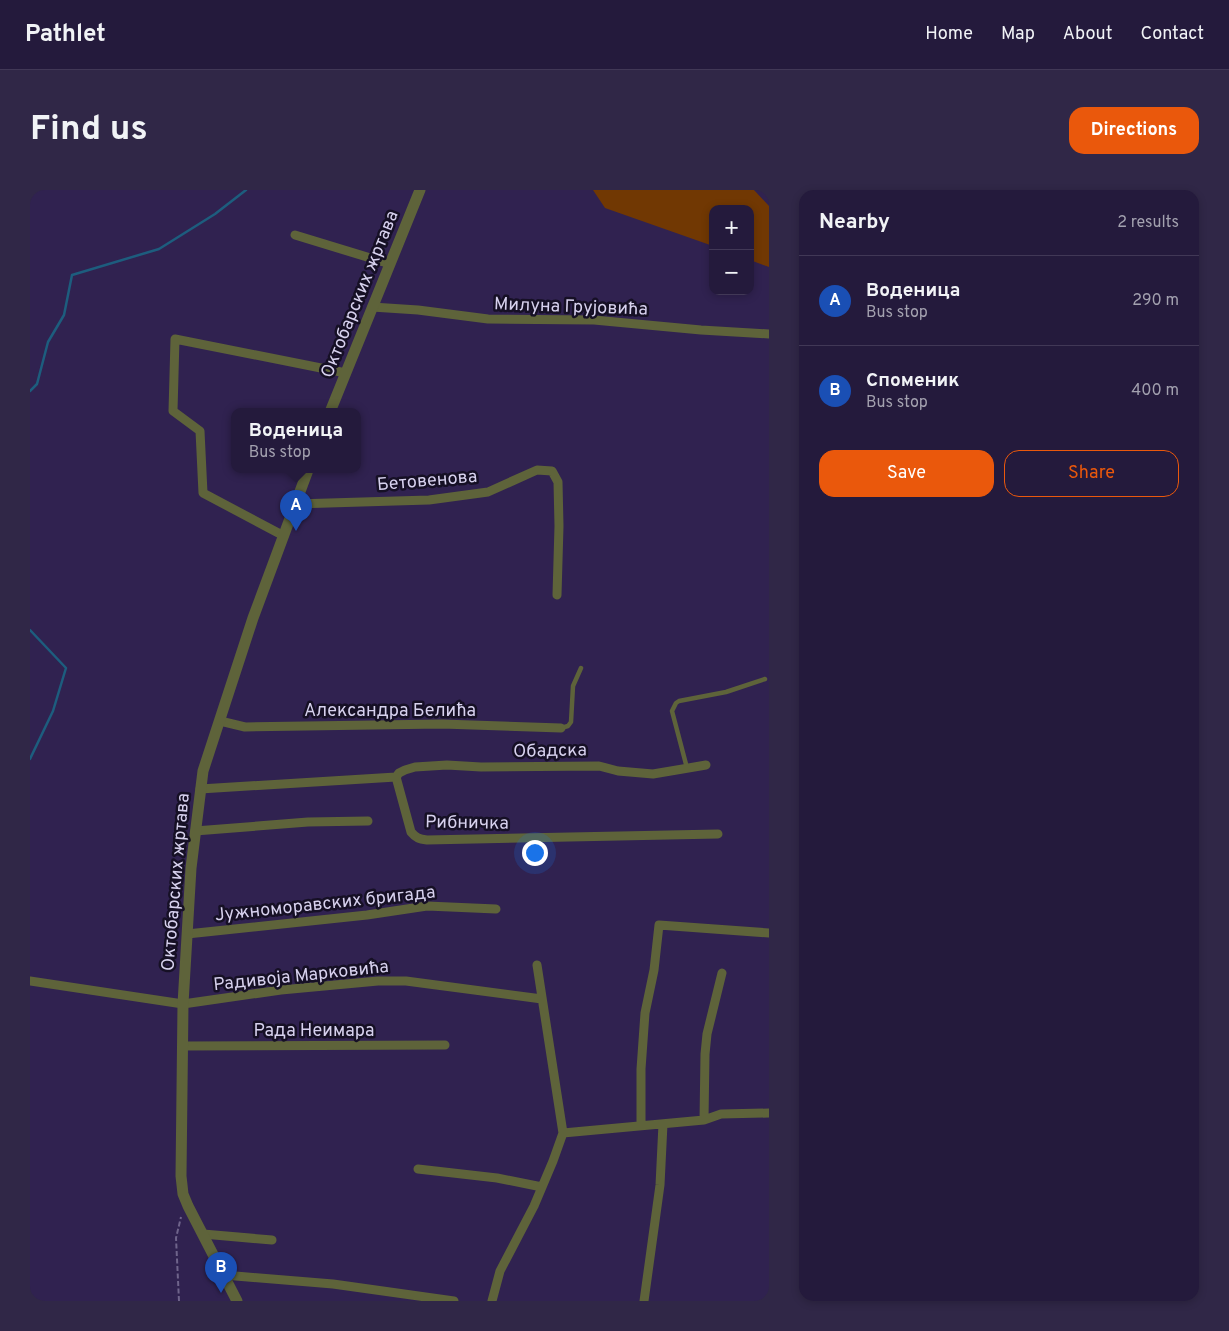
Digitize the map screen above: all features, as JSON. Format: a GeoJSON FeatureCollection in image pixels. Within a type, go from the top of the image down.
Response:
{"type":"FeatureCollection","features":[{"type":"Feature","properties":{"kind":"street","name":"Октобарских жртава"},"geometry":{"type":"LineString","coordinates":[[332,408],[420,190]]}},
{"type":"Feature","properties":{"kind":"street"},"geometry":{"type":"LineString","coordinates":[[296,236],[390,264]]}},
{"type":"Feature","properties":{"kind":"street","name":"Милуна Грујовића"},"geometry":{"type":"LineString","coordinates":[[372,307],[418,310],[488,320],[594,320],[769,334]]}},
{"type":"Feature","properties":{"kind":"street"},"geometry":{"type":"LineString","coordinates":[[284,536],[203,493],[200,431],[173,411],[174,339],[346,374]]}},
{"type":"Feature","properties":{"kind":"street","name":"Бетовенова"},"geometry":{"type":"LineString","coordinates":[[295,504],[439,498],[488,492],[537,470],[552,471],[558,482],[557,595]]}},
{"type":"Feature","properties":{"kind":"street","name":"Октобарских жртава"},"geometry":{"type":"LineString","coordinates":[[237,1301],[188,1206],[183,1194],[180,1176],[183,1004],[195,832],[205,762],[253,618],[307,473]]}},
{"type":"Feature","properties":{"kind":"street","name":"Александра Белића"},"geometry":{"type":"LineString","coordinates":[[220,721],[245,726],[442,724],[561,728]]}},
{"type":"Feature","properties":{"kind":"street","name":"Обадска"},"geometry":{"type":"LineString","coordinates":[[396,777],[405,770],[446,766],[599,766],[618,771],[654,774],[706,764]]}},
{"type":"Feature","properties":{"kind":"street"},"geometry":{"type":"LineString","coordinates":[[200,789],[396,777]]}},
{"type":"Feature","properties":{"kind":"street","name":"Рибничка"},"geometry":{"type":"LineString","coordinates":[[396,777],[411,832],[419,839],[457,840],[718,834]]}},
{"type":"Feature","properties":{"kind":"street"},"geometry":{"type":"LineString","coordinates":[[195,832],[308,822],[368,821]]}},
{"type":"Feature","properties":{"kind":"street","name":"Јужноморавских бригада"},"geometry":{"type":"LineString","coordinates":[[187,934],[367,915],[426,906],[496,909]]}},
{"type":"Feature","properties":{"kind":"street"},"geometry":{"type":"LineString","coordinates":[[641,1125],[641,1069],[645,1013],[654,970],[659,925],[769,933]]}},
{"type":"Feature","properties":{"kind":"street"},"geometry":{"type":"LineString","coordinates":[[492,1301],[500,1271],[542,1187],[563,1133],[537,965]]}},
{"type":"Feature","properties":{"kind":"street"},"geometry":{"type":"LineString","coordinates":[[704,1120],[707,1034],[722,973]]}},
{"type":"Feature","properties":{"kind":"street","name":"Радивоја Марковића"},"geometry":{"type":"LineString","coordinates":[[30,982],[183,1004],[281,990],[378,981],[416,982],[542,999]]}},
{"type":"Feature","properties":{"kind":"street","name":"Рада Неимара"},"geometry":{"type":"LineString","coordinates":[[183,1046],[445,1045]]}},
{"type":"Feature","properties":{"kind":"street"},"geometry":{"type":"LineString","coordinates":[[563,1133],[704,1120],[721,1114],[769,1114]]}},
{"type":"Feature","properties":{"kind":"street"},"geometry":{"type":"LineString","coordinates":[[644,1301],[660,1185],[663,1124]]}},
{"type":"Feature","properties":{"kind":"street"},"geometry":{"type":"LineString","coordinates":[[418,1169],[497,1178],[542,1187]]}},
{"type":"Feature","properties":{"kind":"street"},"geometry":{"type":"LineString","coordinates":[[203,1234],[272,1240]]}},
{"type":"Feature","properties":{"kind":"street"},"geometry":{"type":"LineString","coordinates":[[224,1275],[333,1284],[454,1301]]}},
{"type":"Feature","properties":{"kind":"lane"},"geometry":{"type":"LineString","coordinates":[[561,728],[568,726],[571,722],[573,686],[580,668]]}},
{"type":"Feature","properties":{"kind":"lane"},"geometry":{"type":"LineString","coordinates":[[687,768],[672,711],[676,704],[686,699],[726,692],[766,679]]}},
{"type":"Feature","properties":{"kind":"path"},"geometry":{"type":"LineString","coordinates":[[179,1301],[176,1238],[179,1220],[188,1206]]}},
{"type":"Feature","properties":{"kind":"shaded area"},"geometry":{"type":"Polygon","coordinates":[[[593,190],[754,190],[769,206],[769,267],[754,261],[754,205],[709,205],[709,245],[605,208],[593,190]]]}},
{"type":"Feature","properties":{"kind":"waterway"},"geometry":{"type":"LineString","coordinates":[[30,391],[37,384],[48,342],[64,315],[72,275],[159,249],[215,214],[246,190]]}},
{"type":"Feature","properties":{"kind":"waterway"},"geometry":{"type":"LineString","coordinates":[[30,630],[66,668],[53,711],[30,759]]}},
{"type":"Feature","properties":{"kind":"place","name":"Воденица"},"geometry":{"type":"Point","coordinates":[296,531]}},
{"type":"Feature","properties":{"kind":"place","name":"Споменик"},"geometry":{"type":"Point","coordinates":[221,1293]}}]}
